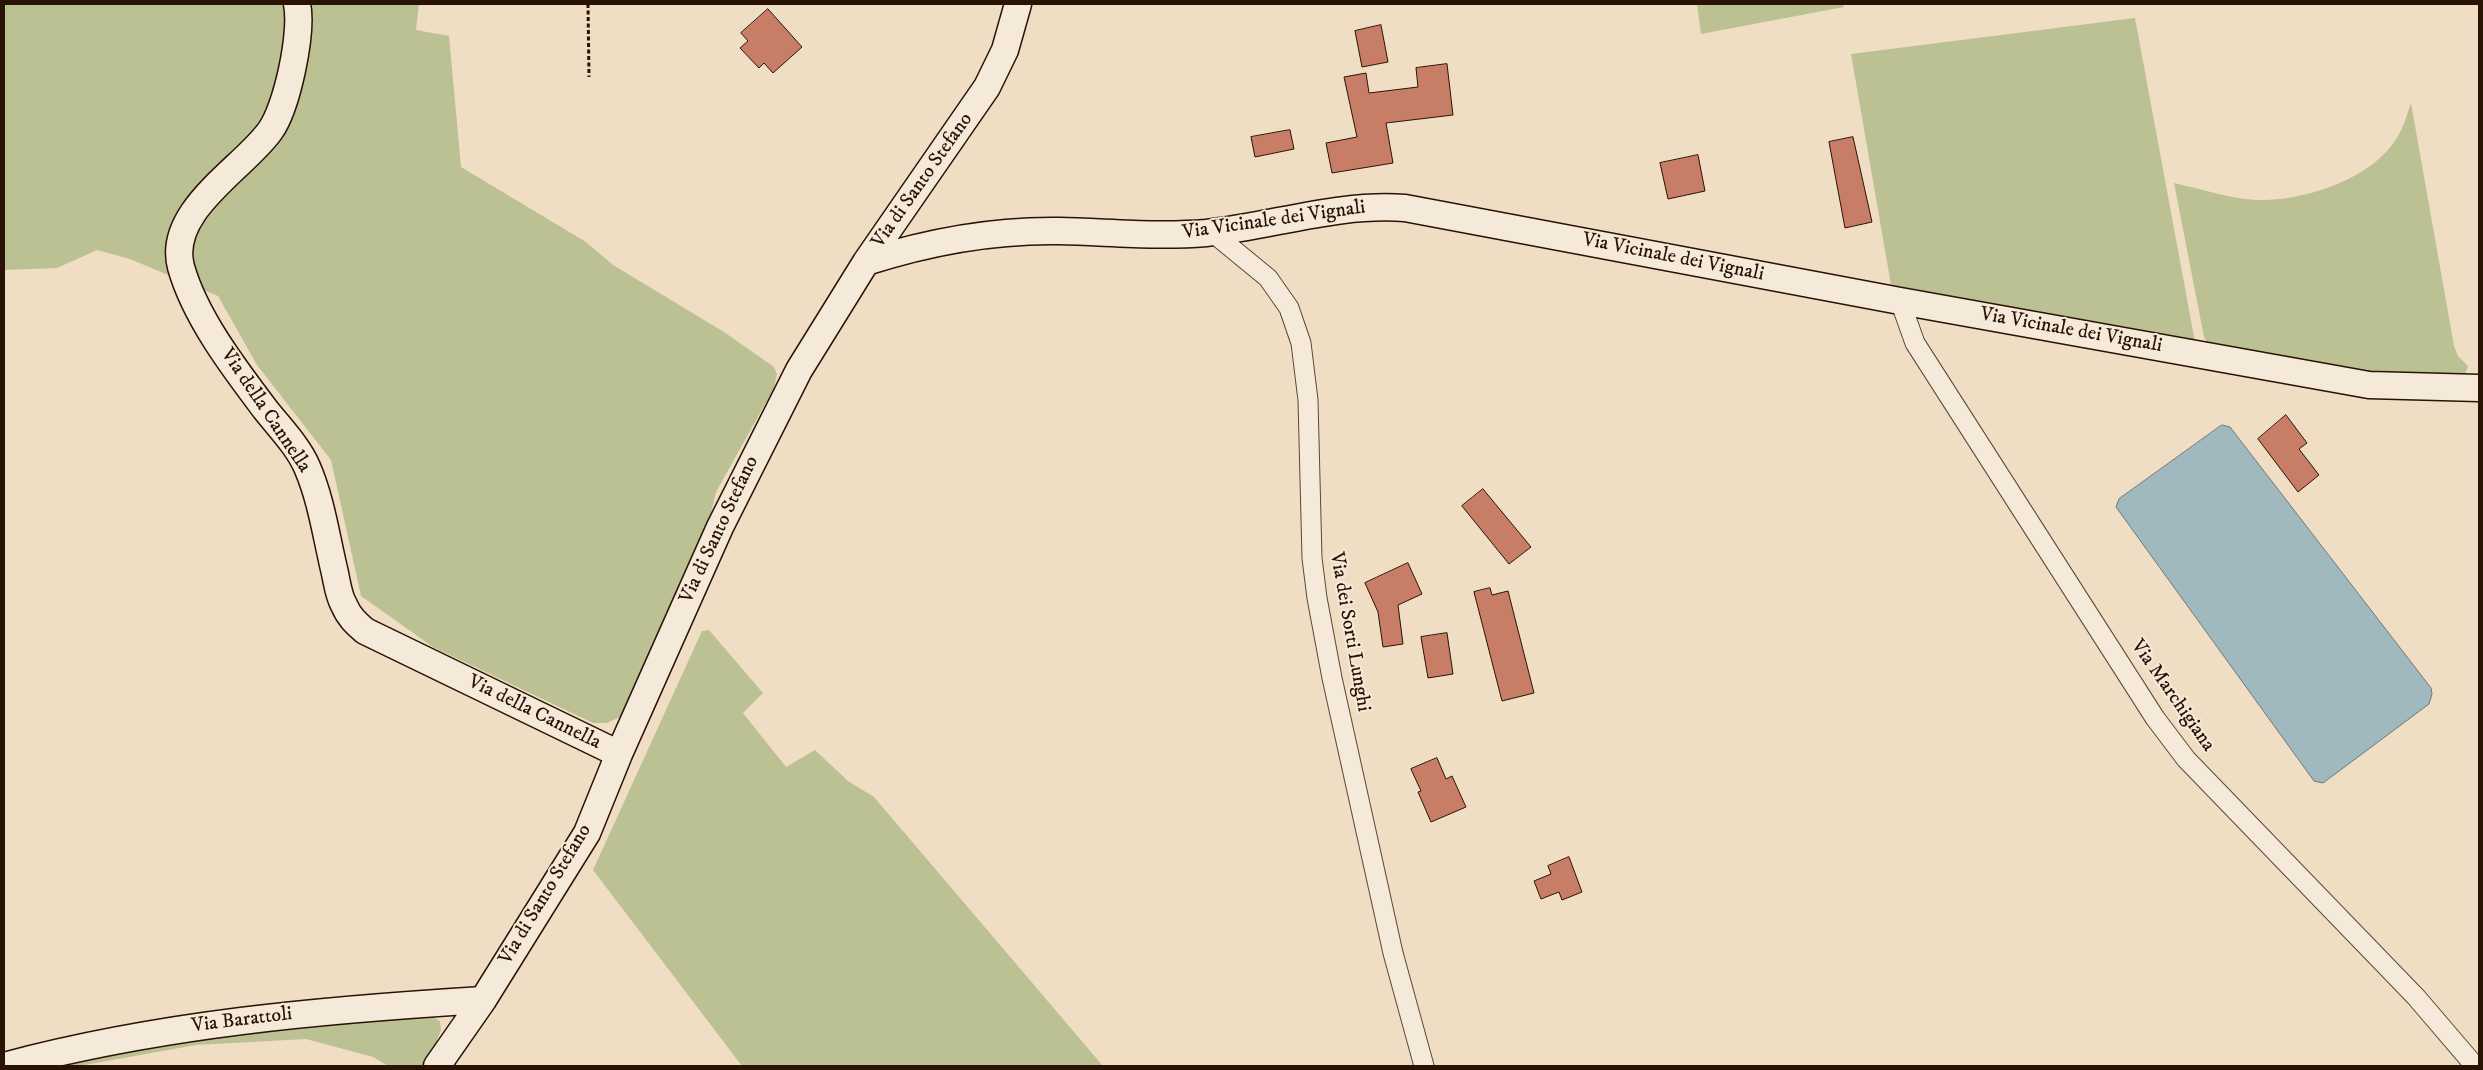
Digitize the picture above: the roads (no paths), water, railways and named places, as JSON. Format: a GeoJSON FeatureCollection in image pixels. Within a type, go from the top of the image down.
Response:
{"type":"FeatureCollection","features":[{"type":"Feature","properties":{"kind":"street","name":"Via della Cannella"},"geometry":{"type":"LineString","coordinates":[[297,4],[299,37],[279,118],[269,133],[211,190],[186,226],[180,243],[181,265],[196,306],[243,380],[306,465],[317,495],[342,603],[352,620],[365,631],[619,754]]}},
{"type":"Feature","properties":{"kind":"street","name":"Via di Santo Stefano"},"geometry":{"type":"LineString","coordinates":[[438,1066],[483,1000],[586,833],[720,526],[813,345],[866,262],[987,87],[1005,50],[1018,4]]}},
{"type":"Feature","properties":{"kind":"street","name":"Via Vicinale dei Vignali"},"geometry":{"type":"LineString","coordinates":[[866,262],[928,244],[1014,232],[1059,231],[1173,235],[1212,232],[1339,210],[1378,206],[1405,208],[1900,301],[2369,385],[2479,388]]}},
{"type":"Feature","properties":{"kind":"street","name":"Via dei Sorti Lunghi"},"geometry":{"type":"LineString","coordinates":[[1212,232],[1268,278],[1289,308],[1302,343],[1308,400],[1312,551],[1317,598],[1332,678],[1393,953],[1424,1066]]}},
{"type":"Feature","properties":{"kind":"street","name":"Via Marchigiana"},"geometry":{"type":"LineString","coordinates":[[1900,301],[1914,343],[2147,705],[2181,752],[2416,997],[2476,1066]]}},
{"type":"Feature","properties":{"kind":"street","name":"Via Barattoli"},"geometry":{"type":"LineString","coordinates":[[4,1066],[87,1045],[179,1028],[297,1014],[483,1000]]}},
{"type":"Feature","properties":{"kind":"water"},"geometry":{"type":"Polygon","coordinates":[[[2222,425],[2230,427],[2431,688],[2432,694],[2429,704],[2323,783],[2314,781],[2116,507],[2119,499],[2222,425]]]}}]}
